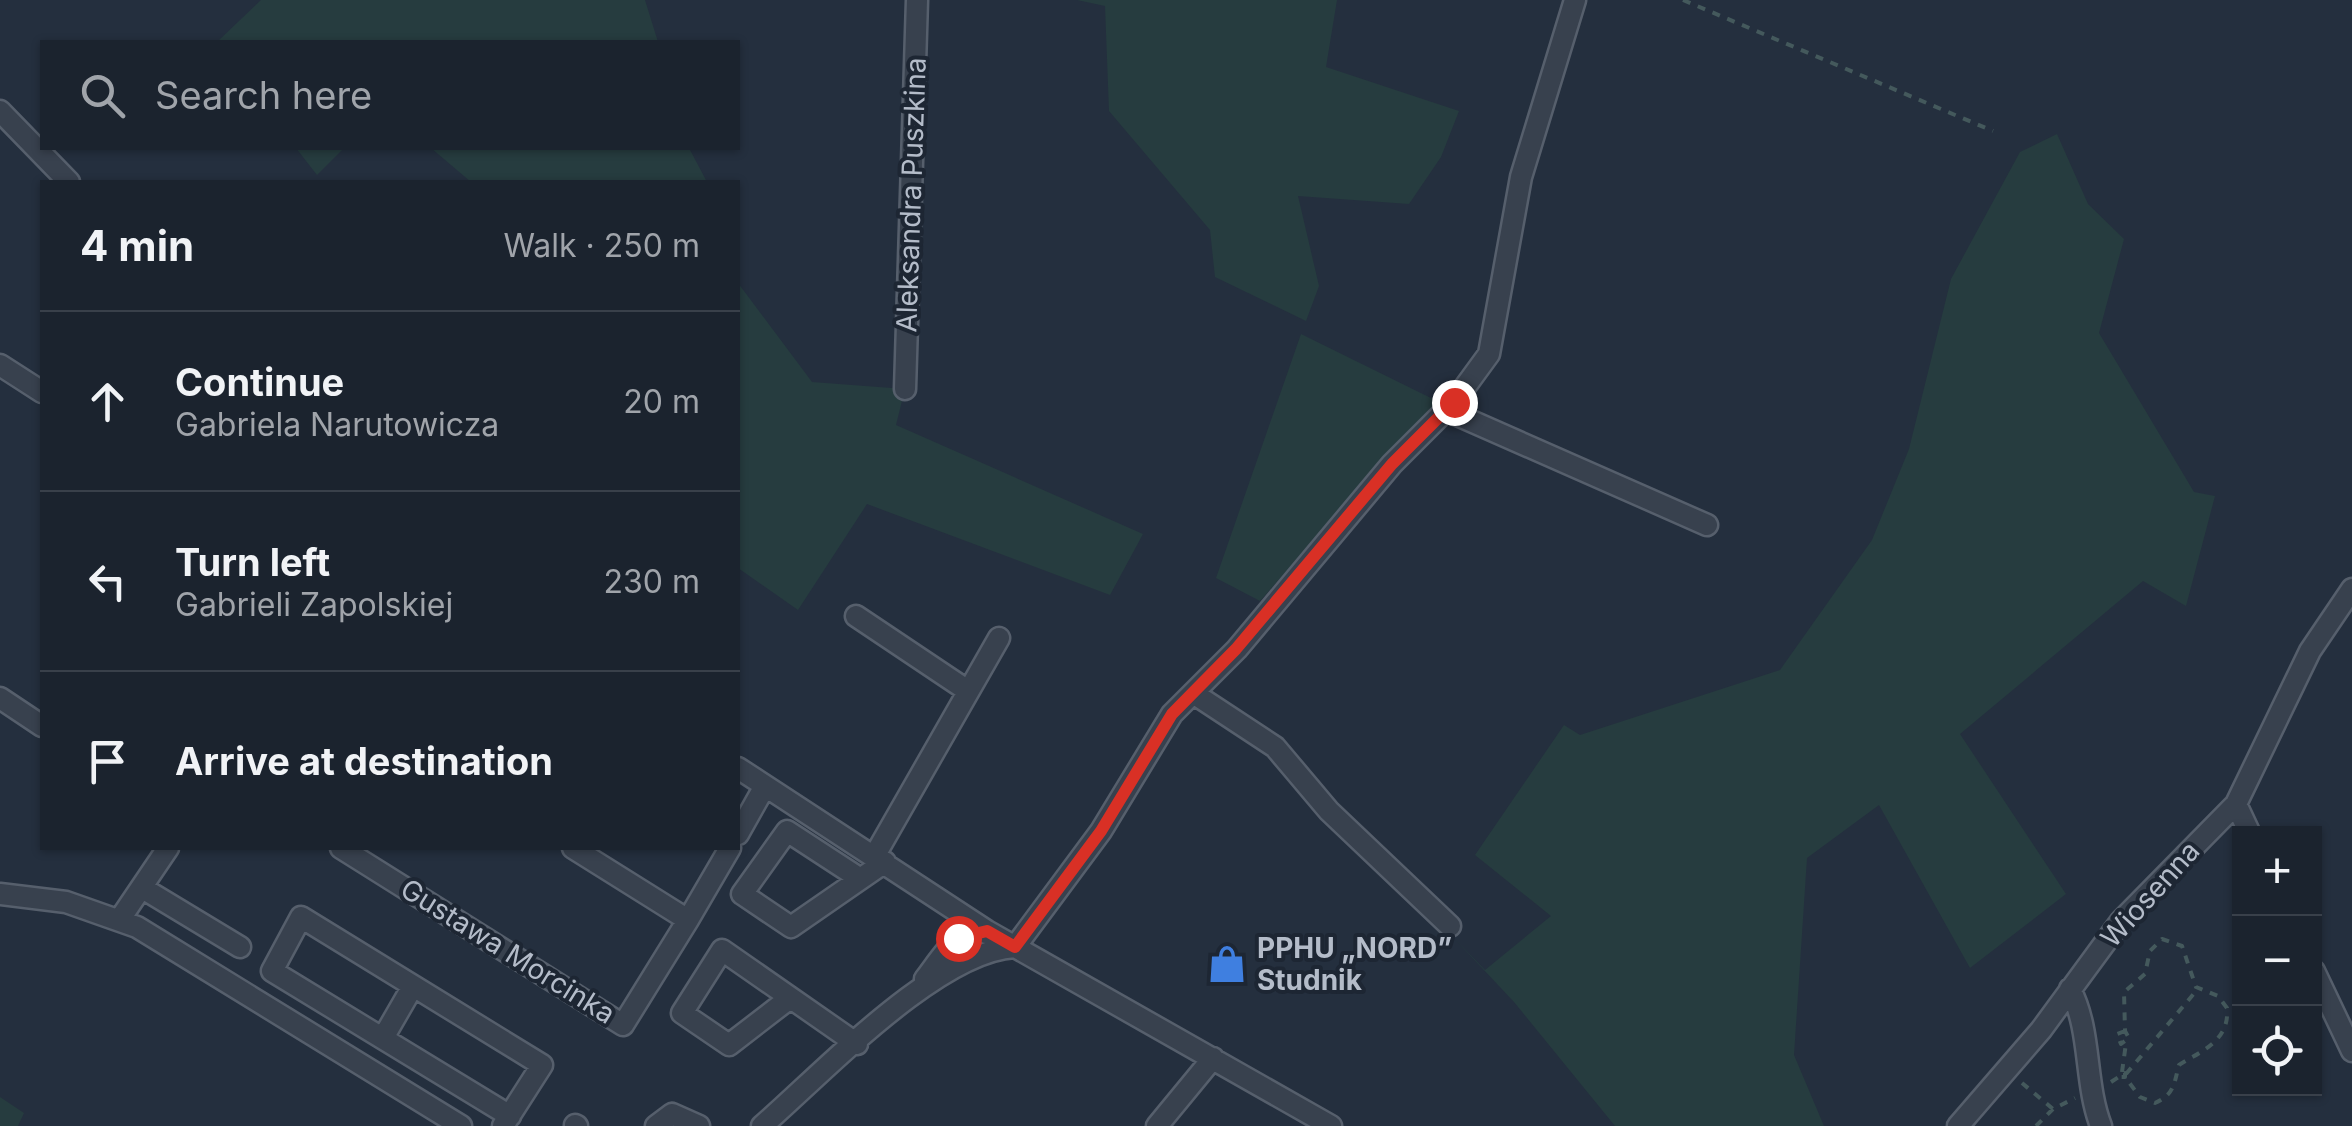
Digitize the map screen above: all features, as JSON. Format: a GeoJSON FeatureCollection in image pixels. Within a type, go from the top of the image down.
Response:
{"type":"FeatureCollection","features":[{"type":"Feature","properties":{"kind":"street","name":"Aleksandra Puszkina"},"geometry":{"type":"LineString","coordinates":[[906,389],[916,0]]}},
{"type":"Feature","properties":{"kind":"street"},"geometry":{"type":"LineString","coordinates":[[762,1126],[912,996],[973,955],[1015,947],[1101,831],[1172,714],[1236,649],[1392,464],[1446,410],[1489,354],[1521,177],[1575,0]]}},
{"type":"Feature","properties":{"kind":"street"},"geometry":{"type":"LineString","coordinates":[[0,112],[66,180]]}},
{"type":"Feature","properties":{"kind":"street"},"geometry":{"type":"LineString","coordinates":[[0,365],[40,391]]}},
{"type":"Feature","properties":{"kind":"street"},"geometry":{"type":"LineString","coordinates":[[1446,410],[1707,525]]}},
{"type":"Feature","properties":{"kind":"street","name":"Wiosenna"},"geometry":{"type":"LineString","coordinates":[[1958,1126],[1994,1090],[2121,921],[2236,804],[2310,651],[2352,589]]}},
{"type":"Feature","properties":{"kind":"street"},"geometry":{"type":"LineString","coordinates":[[856,616],[968,692]]}},
{"type":"Feature","properties":{"kind":"street"},"geometry":{"type":"LineString","coordinates":[[859,878],[788,831],[742,894],[791,927],[859,878],[880,859],[999,638]]}},
{"type":"Feature","properties":{"kind":"street"},"geometry":{"type":"LineString","coordinates":[[1192,693],[1276,747],[1329,811],[1450,926]]}},
{"type":"Feature","properties":{"kind":"street"},"geometry":{"type":"LineString","coordinates":[[0,698],[40,725]]}},
{"type":"Feature","properties":{"kind":"street"},"geometry":{"type":"LineString","coordinates":[[740,769],[987,931],[1331,1126]]}},
{"type":"Feature","properties":{"kind":"street"},"geometry":{"type":"LineString","coordinates":[[740,830],[765,786]]}},
{"type":"Feature","properties":{"kind":"street"},"geometry":{"type":"LineString","coordinates":[[2236,804],[2246,826]]}},
{"type":"Feature","properties":{"kind":"street"},"geometry":{"type":"LineString","coordinates":[[120,919],[167,850]]}},
{"type":"Feature","properties":{"kind":"street","name":"Gustawa Morcinka"},"geometry":{"type":"LineString","coordinates":[[344,850],[622,1025],[729,850]]}},
{"type":"Feature","properties":{"kind":"street"},"geometry":{"type":"LineString","coordinates":[[576,850],[688,920]]}},
{"type":"Feature","properties":{"kind":"street"},"geometry":{"type":"LineString","coordinates":[[144,888],[240,947]]}},
{"type":"Feature","properties":{"kind":"street"},"geometry":{"type":"LineString","coordinates":[[0,894],[66,902],[120,919],[461,1126]]}},
{"type":"Feature","properties":{"kind":"street"},"geometry":{"type":"LineString","coordinates":[[948,947],[953,924],[949,905]]}},
{"type":"Feature","properties":{"kind":"street"},"geometry":{"type":"LineString","coordinates":[[302,917],[413,986],[542,1065],[507,1121],[272,971],[302,917]]}},
{"type":"Feature","properties":{"kind":"street"},"geometry":{"type":"LineString","coordinates":[[912,996],[948,947],[968,933],[987,931]]}},
{"type":"Feature","properties":{"kind":"street"},"geometry":{"type":"LineString","coordinates":[[973,955],[987,931]]}},
{"type":"Feature","properties":{"kind":"street"},"geometry":{"type":"LineString","coordinates":[[790,998],[729,1045],[682,1012],[722,950],[857,1044]]}},
{"type":"Feature","properties":{"kind":"street"},"geometry":{"type":"LineString","coordinates":[[382,1038],[413,986]]}},
{"type":"Feature","properties":{"kind":"street"},"geometry":{"type":"LineString","coordinates":[[2322,988],[2352,1051]]}},
{"type":"Feature","properties":{"kind":"street"},"geometry":{"type":"LineString","coordinates":[[2070,989],[2080,1008],[2092,1104],[2101,1126]]}},
{"type":"Feature","properties":{"kind":"street"},"geometry":{"type":"LineString","coordinates":[[1157,1126],[1213,1058]]}},
{"type":"Feature","properties":{"kind":"street"},"geometry":{"type":"LineString","coordinates":[[656,1126],[672,1114],[698,1126]]}},
{"type":"Feature","properties":{"kind":"path"},"geometry":{"type":"LineString","coordinates":[[1683,0],[1993,131]]}},
{"type":"Feature","properties":{"kind":"path"},"geometry":{"type":"LineString","coordinates":[[2162,939],[2182,946],[2189,978],[2198,990],[2218,996],[2228,1008],[2227,1022],[2216,1041],[2202,1054],[2178,1065],[2174,1089],[2155,1103],[2140,1097],[2124,1075],[2129,1038],[2124,1031],[2124,992],[2145,974],[2150,951],[2162,939]]}},
{"type":"Feature","properties":{"kind":"path"},"geometry":{"type":"LineString","coordinates":[[2124,1075],[2198,990]]}},
{"type":"Feature","properties":{"kind":"path"},"geometry":{"type":"LineString","coordinates":[[2124,1031],[2117,1034],[2116,1040],[2126,1043]]}},
{"type":"Feature","properties":{"kind":"path"},"geometry":{"type":"LineString","coordinates":[[2013,1075],[2053,1109]]}},
{"type":"Feature","properties":{"kind":"green space"},"geometry":{"type":"Polygon","coordinates":[[[261,0],[645,0],[657,40],[219,40],[261,0]]]}},
{"type":"Feature","properties":{"kind":"green space"},"geometry":{"type":"Polygon","coordinates":[[[1077,0],[1337,0],[1326,67],[1459,111],[1441,157],[1409,204],[1298,196],[1319,286],[1306,321],[1215,277],[1210,230],[1109,111],[1105,6],[1077,0]]]}},
{"type":"Feature","properties":{"kind":"green space"},"geometry":{"type":"Polygon","coordinates":[[[2057,134],[2088,204],[2124,239],[2099,333],[2194,492],[2215,496],[2186,606],[2143,581],[1960,734],[2066,894],[1970,968],[1879,805],[1807,858],[1794,1055],[1824,1126],[1615,1126],[1514,1002],[1452,936],[1485,970],[1551,916],[1475,855],[1564,725],[1580,735],[1780,670],[1872,540],[1909,449],[1951,279],[2020,152],[2057,134]]]}},
{"type":"Feature","properties":{"kind":"green space"},"geometry":{"type":"Polygon","coordinates":[[[298,150],[342,150],[317,175],[298,150]]]}},
{"type":"Feature","properties":{"kind":"green space"},"geometry":{"type":"Polygon","coordinates":[[[433,150],[690,150],[706,180],[469,180],[433,150]]]}},
{"type":"Feature","properties":{"kind":"green space"},"geometry":{"type":"Polygon","coordinates":[[[740,286],[812,382],[905,389],[896,425],[1143,534],[1110,595],[867,504],[798,610],[740,569],[740,286]]]}},
{"type":"Feature","properties":{"kind":"green space"},"geometry":{"type":"Polygon","coordinates":[[[1301,334],[1437,401],[1260,601],[1216,578],[1301,334]]]}},
{"type":"Feature","properties":{"kind":"green space"},"geometry":{"type":"Polygon","coordinates":[[[0,1097],[24,1113],[18,1126],[0,1126],[0,1097]]]}},
{"type":"Feature","properties":{"kind":"place","name":"PPHU „NORD” Studnik"},"geometry":{"type":"Point","coordinates":[1227,964]}},
{"type":"Feature","properties":{"kind":"route"},"geometry":{"type":"LineString","coordinates":[[958,938],[987,931],[1015,947],[1101,831],[1172,714],[1236,649],[1392,464],[1454,402]]}}]}
